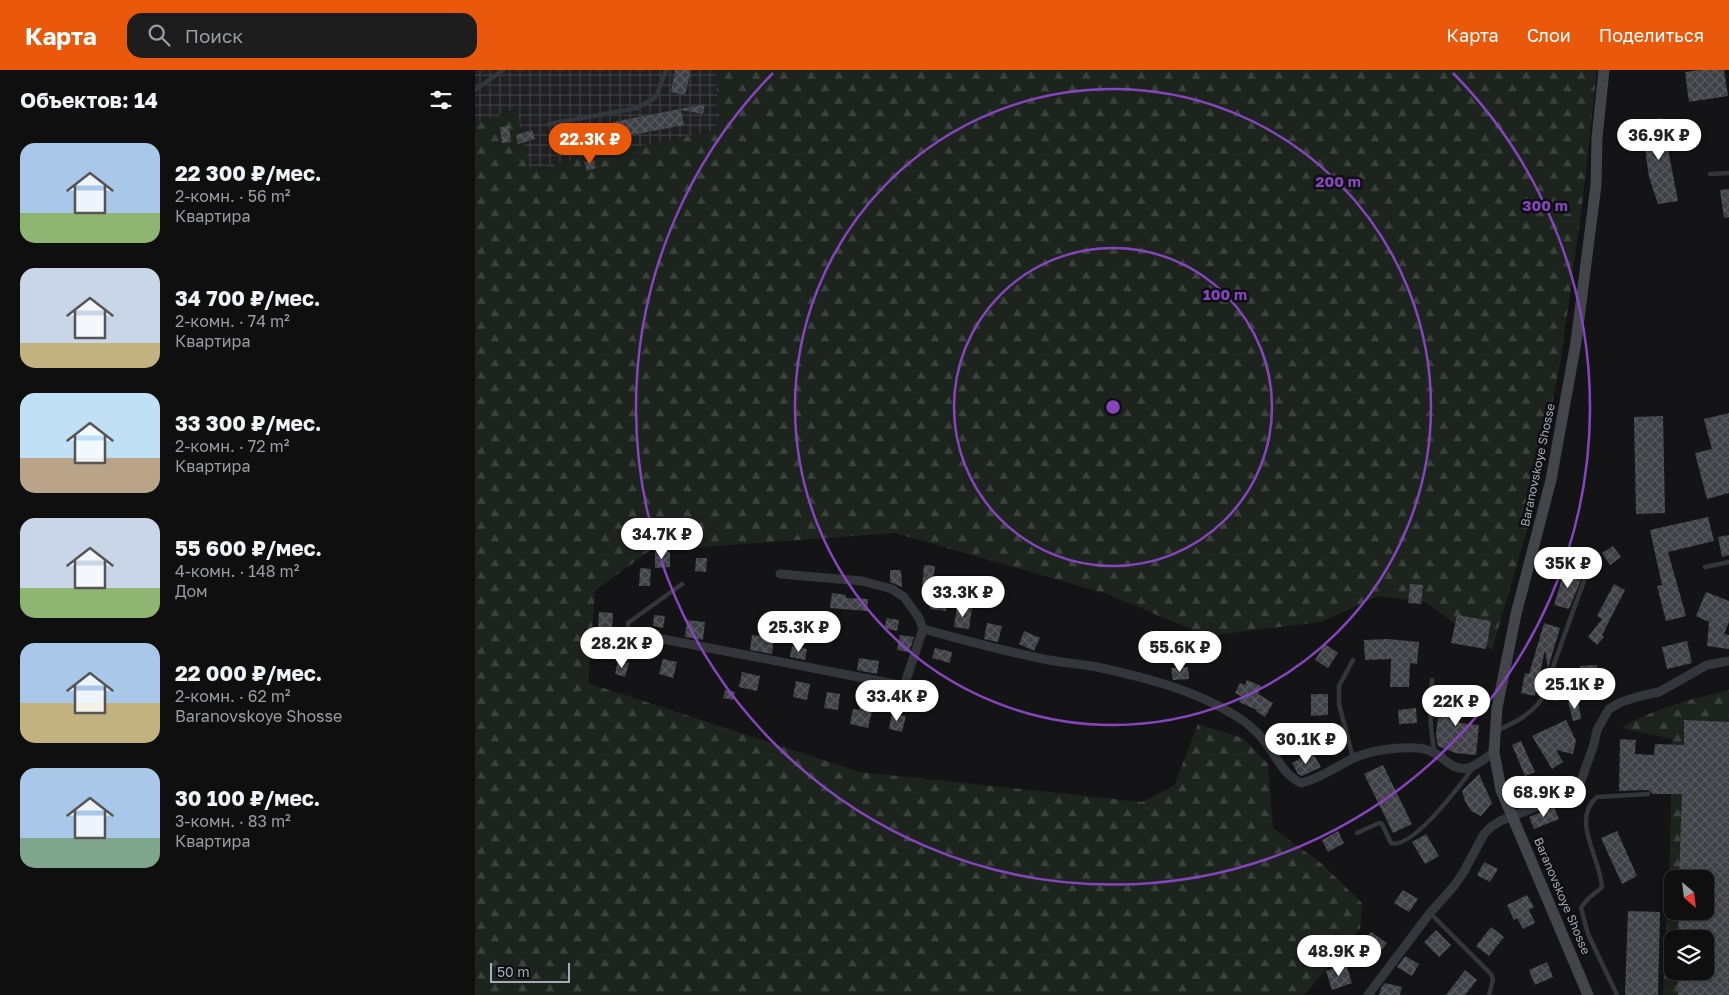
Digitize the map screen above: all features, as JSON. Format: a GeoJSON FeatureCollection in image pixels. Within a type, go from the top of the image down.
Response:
{"type":"FeatureCollection","features":[{"type":"Feature","properties":{"kind":"main road","name":"Baranovskoye Shosse"},"geometry":{"type":"LineString","coordinates":[[1589,995],[1501,790],[1493,752],[1497,708],[1516,614],[1551,480],[1576,342],[1596,185],[1597,138],[1603,70]]}},
{"type":"Feature","properties":{"kind":"street"},"geometry":{"type":"LineString","coordinates":[[637,634],[900,685],[905,683],[923,629],[919,618],[904,597],[893,589],[862,581],[781,574]]}},
{"type":"Feature","properties":{"kind":"street"},"geometry":{"type":"LineString","coordinates":[[923,629],[1006,651],[1097,667],[1142,678],[1207,701],[1236,716],[1249,726],[1263,739],[1284,771],[1292,779],[1301,783],[1312,781],[1353,758],[1390,749],[1417,748],[1435,753],[1449,765],[1468,768],[1493,752]]}},
{"type":"Feature","properties":{"kind":"street"},"geometry":{"type":"LineString","coordinates":[[1368,995],[1430,913],[1454,886],[1484,834],[1500,821],[1559,798],[1581,781],[1595,744],[1597,730],[1609,709],[1621,702],[1659,692],[1707,665],[1729,662]]}},
{"type":"Feature","properties":{"kind":"lane"},"geometry":{"type":"LineString","coordinates":[[475,90],[503,70]]}},
{"type":"Feature","properties":{"kind":"lane"},"geometry":{"type":"LineString","coordinates":[[549,124],[637,108],[656,97],[666,70]]}},
{"type":"Feature","properties":{"kind":"lane"},"geometry":{"type":"LineString","coordinates":[[1710,174],[1729,173]]}},
{"type":"Feature","properties":{"kind":"lane"},"geometry":{"type":"LineString","coordinates":[[1705,567],[1729,562]]}},
{"type":"Feature","properties":{"kind":"lane"},"geometry":{"type":"LineString","coordinates":[[1494,731],[1525,717],[1534,710],[1541,700],[1585,578]]}},
{"type":"Feature","properties":{"kind":"lane"},"geometry":{"type":"LineString","coordinates":[[623,657],[637,634],[631,633],[628,629],[628,623],[682,584]]}},
{"type":"Feature","properties":{"kind":"lane"},"geometry":{"type":"LineString","coordinates":[[1353,660],[1339,686],[1339,704],[1353,758]]}},
{"type":"Feature","properties":{"kind":"lane"},"geometry":{"type":"LineString","coordinates":[[1432,680],[1430,703],[1431,737],[1435,753]]}},
{"type":"Feature","properties":{"kind":"lane"},"geometry":{"type":"LineString","coordinates":[[1357,833],[1379,823],[1382,824],[1391,843],[1395,844],[1402,841],[1422,827],[1448,801],[1477,763]]}},
{"type":"Feature","properties":{"kind":"lane"},"geometry":{"type":"LineString","coordinates":[[1617,995],[1588,934],[1581,908],[1587,898],[1597,893],[1602,887],[1602,877],[1586,825],[1589,808],[1597,797],[1648,794]]}},
{"type":"Feature","properties":{"kind":"lane"},"geometry":{"type":"LineString","coordinates":[[1430,913],[1491,974],[1493,980],[1489,995]]}},
{"type":"Feature","properties":{"kind":"shaded area"},"geometry":{"type":"Polygon","coordinates":[[[475,70],[715,70],[717,77],[717,130],[530,169],[516,109],[475,123],[475,70]]]}},
{"type":"Feature","properties":{"kind":"green space"},"geometry":{"type":"Polygon","coordinates":[[[715,70],[1597,70],[1583,197],[1562,352],[1532,513],[1492,650],[1425,602],[1378,596],[1321,622],[1207,636],[1107,594],[895,533],[649,551],[595,591],[588,683],[860,772],[1142,802],[1174,786],[1198,724],[1243,738],[1268,764],[1273,828],[1322,864],[1362,903],[1360,929],[1304,995],[475,995],[475,123],[516,109],[530,169],[717,130],[717,77],[715,70]]]}},
{"type":"Feature","properties":{"kind":"green space"},"geometry":{"type":"Polygon","coordinates":[[[1729,690],[1729,995],[1663,995],[1664,974],[1664,980],[1714,980],[1714,930],[1666,930],[1667,920],[1714,920],[1714,870],[1669,870],[1672,739],[1621,728],[1647,715],[1687,701],[1729,690]]]}},
{"type":"Feature","properties":{"kind":"building"},"geometry":{"type":"Polygon","coordinates":[[[675,70],[691,70],[685,95],[671,92],[675,70]]]}},
{"type":"Feature","properties":{"kind":"building"},"geometry":{"type":"Polygon","coordinates":[[[1724,70],[1728,96],[1689,102],[1685,72],[1724,70]]]}},
{"type":"Feature","properties":{"kind":"building"},"geometry":{"type":"Polygon","coordinates":[[[705,104],[703,114],[681,110],[684,125],[616,138],[613,122],[705,104]]]}},
{"type":"Feature","properties":{"kind":"building"},"geometry":{"type":"Polygon","coordinates":[[[1662,118],[1678,201],[1658,204],[1649,177],[1641,121],[1662,118]]]}},
{"type":"Feature","properties":{"kind":"building"},"geometry":{"type":"Polygon","coordinates":[[[509,126],[511,142],[502,143],[500,127],[509,126]]]}},
{"type":"Feature","properties":{"kind":"building"},"geometry":{"type":"Polygon","coordinates":[[[532,130],[535,139],[518,144],[516,135],[532,130]]]}},
{"type":"Feature","properties":{"kind":"building"},"geometry":{"type":"Polygon","coordinates":[[[594,160],[596,168],[587,171],[584,162],[594,160]]]}},
{"type":"Feature","properties":{"kind":"building"},"geometry":{"type":"Polygon","coordinates":[[[1729,189],[1729,217],[1724,218],[1720,190],[1729,189]]]}},
{"type":"Feature","properties":{"kind":"building"},"geometry":{"type":"Polygon","coordinates":[[[1729,413],[1729,493],[1707,499],[1695,453],[1712,449],[1704,419],[1729,413]]]}},
{"type":"Feature","properties":{"kind":"building"},"geometry":{"type":"Polygon","coordinates":[[[1663,416],[1665,513],[1636,514],[1634,417],[1663,416]]]}},
{"type":"Feature","properties":{"kind":"building"},"geometry":{"type":"Polygon","coordinates":[[[1708,517],[1714,541],[1668,552],[1686,616],[1666,621],[1657,586],[1662,585],[1650,530],[1708,517]]]}},
{"type":"Feature","properties":{"kind":"building"},"geometry":{"type":"Polygon","coordinates":[[[1729,535],[1729,555],[1722,557],[1718,537],[1729,535]]]}},
{"type":"Feature","properties":{"kind":"building"},"geometry":{"type":"Polygon","coordinates":[[[1613,546],[1621,557],[1610,565],[1602,553],[1613,546]]]}},
{"type":"Feature","properties":{"kind":"building"},"geometry":{"type":"Polygon","coordinates":[[[655,552],[670,552],[670,567],[655,568],[655,552]]]}},
{"type":"Feature","properties":{"kind":"building"},"geometry":{"type":"Polygon","coordinates":[[[696,558],[707,558],[706,572],[695,571],[696,558]]]}},
{"type":"Feature","properties":{"kind":"building"},"geometry":{"type":"Polygon","coordinates":[[[924,565],[935,566],[932,589],[922,588],[924,565]]]}},
{"type":"Feature","properties":{"kind":"building"},"geometry":{"type":"Polygon","coordinates":[[[640,568],[651,569],[650,586],[639,586],[640,568]]]}},
{"type":"Feature","properties":{"kind":"building"},"geometry":{"type":"Polygon","coordinates":[[[1565,569],[1583,575],[1569,609],[1554,605],[1565,569]]]}},
{"type":"Feature","properties":{"kind":"building"},"geometry":{"type":"Polygon","coordinates":[[[890,570],[901,570],[902,587],[890,582],[890,570]]]}},
{"type":"Feature","properties":{"kind":"building"},"geometry":{"type":"Polygon","coordinates":[[[1410,584],[1423,585],[1421,604],[1408,603],[1410,584]]]}},
{"type":"Feature","properties":{"kind":"building"},"geometry":{"type":"Polygon","coordinates":[[[1614,584],[1625,590],[1602,635],[1604,637],[1597,645],[1588,637],[1602,619],[1597,616],[1614,584]]]}},
{"type":"Feature","properties":{"kind":"building"},"geometry":{"type":"Polygon","coordinates":[[[1706,592],[1729,601],[1729,622],[1724,634],[1729,635],[1729,649],[1707,646],[1709,622],[1696,616],[1706,592]]]}},
{"type":"Feature","properties":{"kind":"building"},"geometry":{"type":"Polygon","coordinates":[[[832,593],[846,595],[846,598],[868,599],[867,611],[830,608],[832,593]]]}},
{"type":"Feature","properties":{"kind":"building"},"geometry":{"type":"Polygon","coordinates":[[[931,598],[947,599],[946,611],[930,609],[931,598]]]}},
{"type":"Feature","properties":{"kind":"building"},"geometry":{"type":"Polygon","coordinates":[[[957,606],[972,608],[969,629],[954,627],[957,606]]]}},
{"type":"Feature","properties":{"kind":"building"},"geometry":{"type":"Polygon","coordinates":[[[599,612],[613,613],[612,631],[598,630],[599,612]]]}},
{"type":"Feature","properties":{"kind":"building"},"geometry":{"type":"Polygon","coordinates":[[[654,615],[665,616],[663,628],[653,626],[654,615]]]}},
{"type":"Feature","properties":{"kind":"building"},"geometry":{"type":"Polygon","coordinates":[[[1457,615],[1491,621],[1486,649],[1451,643],[1457,615]]]}},
{"type":"Feature","properties":{"kind":"building"},"geometry":{"type":"Polygon","coordinates":[[[887,618],[899,620],[897,631],[884,628],[887,618]]]}},
{"type":"Feature","properties":{"kind":"building"},"geometry":{"type":"Polygon","coordinates":[[[687,620],[705,622],[703,640],[685,637],[687,620]]]}},
{"type":"Feature","properties":{"kind":"building"},"geometry":{"type":"Polygon","coordinates":[[[987,623],[1002,626],[998,642],[984,639],[987,623]]]}},
{"type":"Feature","properties":{"kind":"building"},"geometry":{"type":"Polygon","coordinates":[[[1544,623],[1560,628],[1548,668],[1545,650],[1535,696],[1521,693],[1525,673],[1529,674],[1544,623]]]}},
{"type":"Feature","properties":{"kind":"building"},"geometry":{"type":"Polygon","coordinates":[[[1024,631],[1040,638],[1034,651],[1019,644],[1024,631]]]}},
{"type":"Feature","properties":{"kind":"building"},"geometry":{"type":"Polygon","coordinates":[[[752,635],[774,637],[772,654],[750,650],[752,635]]]}},
{"type":"Feature","properties":{"kind":"building"},"geometry":{"type":"Polygon","coordinates":[[[900,635],[914,637],[909,652],[897,650],[900,635]]]}},
{"type":"Feature","properties":{"kind":"building"},"geometry":{"type":"Polygon","coordinates":[[[1388,639],[1419,642],[1417,664],[1410,663],[1409,687],[1390,687],[1391,659],[1365,660],[1364,640],[1388,639]]]}},
{"type":"Feature","properties":{"kind":"building"},"geometry":{"type":"Polygon","coordinates":[[[1687,641],[1692,663],[1667,669],[1662,647],[1687,641]]]}},
{"type":"Feature","properties":{"kind":"building"},"geometry":{"type":"Polygon","coordinates":[[[1325,644],[1338,653],[1328,668],[1315,660],[1325,644]]]}},
{"type":"Feature","properties":{"kind":"building"},"geometry":{"type":"Polygon","coordinates":[[[1164,645],[1165,658],[1147,658],[1147,654],[1144,655],[1143,647],[1164,645]]]}},
{"type":"Feature","properties":{"kind":"building"},"geometry":{"type":"Polygon","coordinates":[[[792,646],[807,649],[805,660],[790,657],[792,646]]]}},
{"type":"Feature","properties":{"kind":"building"},"geometry":{"type":"Polygon","coordinates":[[[935,648],[952,652],[950,663],[932,658],[935,648]]]}},
{"type":"Feature","properties":{"kind":"building"},"geometry":{"type":"Polygon","coordinates":[[[859,658],[879,661],[877,674],[857,670],[859,658]]]}},
{"type":"Feature","properties":{"kind":"building"},"geometry":{"type":"Polygon","coordinates":[[[663,659],[677,662],[673,678],[659,674],[663,659]]]}},
{"type":"Feature","properties":{"kind":"building"},"geometry":{"type":"Polygon","coordinates":[[[618,661],[629,663],[625,677],[615,674],[618,661]]]}},
{"type":"Feature","properties":{"kind":"building"},"geometry":{"type":"Polygon","coordinates":[[[1597,665],[1598,680],[1581,680],[1580,666],[1597,665]]]}},
{"type":"Feature","properties":{"kind":"building"},"geometry":{"type":"Polygon","coordinates":[[[1188,667],[1189,679],[1173,680],[1171,668],[1188,667]]]}},
{"type":"Feature","properties":{"kind":"building"},"geometry":{"type":"Polygon","coordinates":[[[742,672],[760,676],[757,691],[739,687],[742,672]]]}},
{"type":"Feature","properties":{"kind":"building"},"geometry":{"type":"Polygon","coordinates":[[[1571,675],[1575,698],[1554,701],[1551,684],[1554,677],[1571,675]]]}},
{"type":"Feature","properties":{"kind":"building"},"geometry":{"type":"Polygon","coordinates":[[[1247,680],[1261,686],[1258,694],[1273,703],[1265,717],[1257,710],[1239,702],[1241,696],[1235,693],[1240,683],[1245,685],[1247,680]]]}},
{"type":"Feature","properties":{"kind":"building"},"geometry":{"type":"Polygon","coordinates":[[[796,681],[810,684],[807,700],[793,697],[796,681]]]}},
{"type":"Feature","properties":{"kind":"building"},"geometry":{"type":"Polygon","coordinates":[[[725,690],[735,692],[733,700],[723,698],[725,690]]]}},
{"type":"Feature","properties":{"kind":"building"},"geometry":{"type":"Polygon","coordinates":[[[1443,691],[1462,693],[1459,723],[1479,725],[1476,755],[1455,753],[1438,746],[1436,735],[1438,717],[1441,718],[1443,691]]]}},
{"type":"Feature","properties":{"kind":"building"},"geometry":{"type":"Polygon","coordinates":[[[827,692],[840,694],[838,710],[824,708],[827,692]]]}},
{"type":"Feature","properties":{"kind":"building"},"geometry":{"type":"Polygon","coordinates":[[[1311,694],[1328,694],[1328,715],[1311,716],[1311,694]]]}},
{"type":"Feature","properties":{"kind":"building"},"geometry":{"type":"Polygon","coordinates":[[[862,699],[874,702],[868,728],[850,724],[853,709],[859,710],[862,699]]]}},
{"type":"Feature","properties":{"kind":"building"},"geometry":{"type":"Polygon","coordinates":[[[1578,699],[1581,719],[1573,721],[1568,702],[1578,699]]]}},
{"type":"Feature","properties":{"kind":"building"},"geometry":{"type":"Polygon","coordinates":[[[1416,708],[1417,723],[1399,724],[1398,710],[1416,708]]]}},
{"type":"Feature","properties":{"kind":"building"},"geometry":{"type":"Polygon","coordinates":[[[892,713],[906,716],[902,732],[889,729],[892,713]]]}},
{"type":"Feature","properties":{"kind":"building"},"geometry":{"type":"Polygon","coordinates":[[[1566,720],[1576,741],[1573,754],[1556,750],[1563,762],[1552,769],[1532,736],[1566,720]]]}},
{"type":"Feature","properties":{"kind":"building"},"geometry":{"type":"Polygon","coordinates":[[[1684,720],[1729,722],[1729,995],[1678,995],[1678,980],[1714,980],[1714,930],[1678,930],[1679,920],[1714,920],[1714,870],[1679,870],[1682,794],[1653,794],[1648,790],[1619,791],[1620,739],[1636,740],[1635,754],[1654,755],[1655,744],[1684,745],[1684,720]]]}},
{"type":"Feature","properties":{"kind":"building"},"geometry":{"type":"Polygon","coordinates":[[[1327,725],[1336,744],[1318,753],[1309,734],[1327,725]]]}},
{"type":"Feature","properties":{"kind":"building"},"geometry":{"type":"Polygon","coordinates":[[[1521,741],[1535,772],[1525,776],[1512,745],[1521,741]]]}},
{"type":"Feature","properties":{"kind":"building"},"geometry":{"type":"Polygon","coordinates":[[[1312,752],[1321,767],[1302,776],[1298,774],[1292,763],[1312,752]]]}},
{"type":"Feature","properties":{"kind":"building"},"geometry":{"type":"Polygon","coordinates":[[[1383,765],[1412,824],[1393,833],[1364,774],[1383,765]]]}},
{"type":"Feature","properties":{"kind":"building"},"geometry":{"type":"Polygon","coordinates":[[[1479,774],[1492,803],[1481,816],[1471,811],[1462,791],[1479,774]]]}},
{"type":"Feature","properties":{"kind":"building"},"geometry":{"type":"Polygon","coordinates":[[[1554,807],[1559,819],[1534,829],[1529,817],[1554,807]]]}},
{"type":"Feature","properties":{"kind":"building"},"geometry":{"type":"Polygon","coordinates":[[[1338,831],[1344,843],[1328,852],[1322,840],[1338,831]]]}},
{"type":"Feature","properties":{"kind":"building"},"geometry":{"type":"Polygon","coordinates":[[[1617,831],[1637,876],[1622,884],[1601,838],[1617,831]]]}},
{"type":"Feature","properties":{"kind":"building"},"geometry":{"type":"Polygon","coordinates":[[[1426,834],[1439,856],[1425,864],[1412,842],[1426,834]]]}},
{"type":"Feature","properties":{"kind":"building"},"geometry":{"type":"Polygon","coordinates":[[[1484,862],[1498,869],[1490,882],[1477,875],[1484,862]]]}},
{"type":"Feature","properties":{"kind":"building"},"geometry":{"type":"Polygon","coordinates":[[[1403,890],[1418,899],[1409,912],[1394,903],[1403,890]]]}},
{"type":"Feature","properties":{"kind":"building"},"geometry":{"type":"Polygon","coordinates":[[[1527,895],[1534,907],[1529,910],[1535,923],[1523,929],[1517,918],[1514,920],[1507,905],[1527,895]]]}},
{"type":"Feature","properties":{"kind":"building"},"geometry":{"type":"Polygon","coordinates":[[[1628,911],[1660,912],[1658,995],[1625,995],[1628,911]]]}},
{"type":"Feature","properties":{"kind":"building"},"geometry":{"type":"Polygon","coordinates":[[[1491,927],[1504,937],[1489,956],[1476,946],[1491,927]]]}},
{"type":"Feature","properties":{"kind":"building"},"geometry":{"type":"Polygon","coordinates":[[[1436,930],[1451,945],[1439,957],[1424,942],[1436,930]]]}},
{"type":"Feature","properties":{"kind":"building"},"geometry":{"type":"Polygon","coordinates":[[[1371,932],[1387,943],[1378,955],[1363,944],[1371,932]]]}},
{"type":"Feature","properties":{"kind":"building"},"geometry":{"type":"Polygon","coordinates":[[[1405,956],[1419,964],[1412,976],[1397,967],[1405,956]]]}},
{"type":"Feature","properties":{"kind":"building"},"geometry":{"type":"Polygon","coordinates":[[[1547,962],[1553,977],[1535,985],[1529,970],[1547,962]]]}},
{"type":"Feature","properties":{"kind":"building"},"geometry":{"type":"Polygon","coordinates":[[[1346,964],[1352,983],[1332,990],[1326,971],[1346,964]]]}},
{"type":"Feature","properties":{"kind":"building"},"geometry":{"type":"Polygon","coordinates":[[[1465,970],[1477,980],[1465,995],[1446,995],[1465,970]]]}},
{"type":"Feature","properties":{"kind":"building"},"geometry":{"type":"Polygon","coordinates":[[[1385,983],[1402,987],[1400,995],[1379,995],[1385,983]]]}}]}
